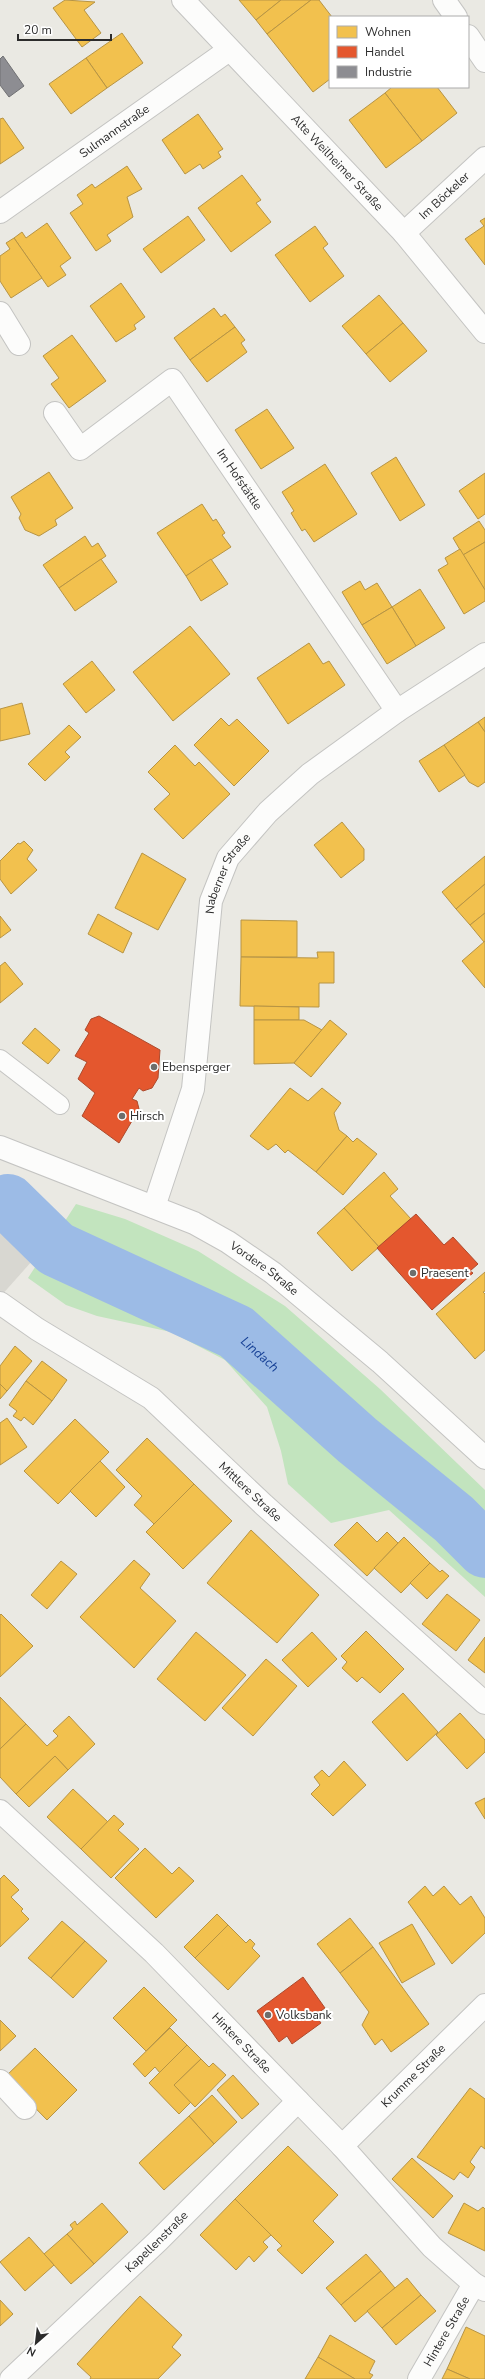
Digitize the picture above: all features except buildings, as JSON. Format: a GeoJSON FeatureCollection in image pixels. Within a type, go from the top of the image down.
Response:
{"type":"FeatureCollection","features":[{"type":"Feature","properties":{"kind":"street","name":"Alte Weilheimer Straße"},"geometry":{"type":"LineString","coordinates":[[183,0],[404,233],[485,332]]}},
{"type":"Feature","properties":{"kind":"street"},"geometry":{"type":"LineString","coordinates":[[444,0],[455,16]]}},
{"type":"Feature","properties":{"kind":"street"},"geometry":{"type":"LineString","coordinates":[[469,37],[485,61]]}},
{"type":"Feature","properties":{"kind":"street","name":"Sulmannstraße"},"geometry":{"type":"LineString","coordinates":[[0,212],[229,50]]}},
{"type":"Feature","properties":{"kind":"street","name":"Im Böckeler"},"geometry":{"type":"LineString","coordinates":[[404,233],[485,158]]}},
{"type":"Feature","properties":{"kind":"street"},"geometry":{"type":"LineString","coordinates":[[0,313],[19,344]]}},
{"type":"Feature","properties":{"kind":"street","name":"Im Hofstättle"},"geometry":{"type":"LineString","coordinates":[[55,413],[80,449],[172,380],[397,711]]}},
{"type":"Feature","properties":{"kind":"street","name":"Naberner Straße"},"geometry":{"type":"LineString","coordinates":[[154,1207],[193,1089],[211,901],[228,858],[268,812],[310,774],[397,711],[485,654]]}},
{"type":"Feature","properties":{"kind":"street","name":"Vordere Straße"},"geometry":{"type":"LineString","coordinates":[[0,1148],[194,1222],[228,1242],[273,1273],[380,1362],[485,1458]]}},
{"type":"Feature","properties":{"kind":"street","name":"Mittlere Straße"},"geometry":{"type":"LineString","coordinates":[[0,1303],[37,1329],[151,1398],[264,1505],[485,1703]]}},
{"type":"Feature","properties":{"kind":"street","name":"Hintere Straße"},"geometry":{"type":"LineString","coordinates":[[0,1811],[154,1953],[342,2146],[432,2248],[480,2287],[419,2379]]}},
{"type":"Feature","properties":{"kind":"street","name":"Krumme Straße"},"geometry":{"type":"LineString","coordinates":[[342,2146],[485,2005]]}},
{"type":"Feature","properties":{"kind":"street"},"geometry":{"type":"LineString","coordinates":[[0,2081],[25,2108]]}},
{"type":"Feature","properties":{"kind":"street","name":"Kapellenstraße"},"geometry":{"type":"LineString","coordinates":[[10,2379],[158,2241],[298,2101]]}},
{"type":"Feature","properties":{"kind":"lane"},"geometry":{"type":"LineString","coordinates":[[0,1059],[60,1105]]}},
{"type":"Feature","properties":{"kind":"green space"},"geometry":{"type":"Polygon","coordinates":[[[76,1204],[125,1219],[198,1251],[285,1306],[380,1389],[485,1490],[485,1597],[389,1510],[331,1523],[288,1484],[281,1451],[267,1407],[225,1360],[171,1332],[97,1316],[66,1305],[28,1278],[76,1204]]]}},
{"type":"Feature","properties":{"kind":"shaded area"},"geometry":{"type":"Polygon","coordinates":[[[0,1232],[32,1261],[0,1297],[0,1232]]]}},
{"type":"Feature","properties":{"kind":"waterway","name":"Lindach"},"geometry":{"type":"LineString","coordinates":[[8,1202],[56,1249],[236,1332],[357,1440],[454,1519],[485,1550]]}},
{"type":"Feature","properties":{"kind":"place","name":"Ebensperger"},"geometry":{"type":"Point","coordinates":[154,1067]}},
{"type":"Feature","properties":{"kind":"place","name":"Hirsch"},"geometry":{"type":"Point","coordinates":[122,1116]}},
{"type":"Feature","properties":{"kind":"place","name":"Praesent"},"geometry":{"type":"Point","coordinates":[413,1273]}},
{"type":"Feature","properties":{"kind":"place","name":"Volksbank"},"geometry":{"type":"Point","coordinates":[268,2015]}}]}
